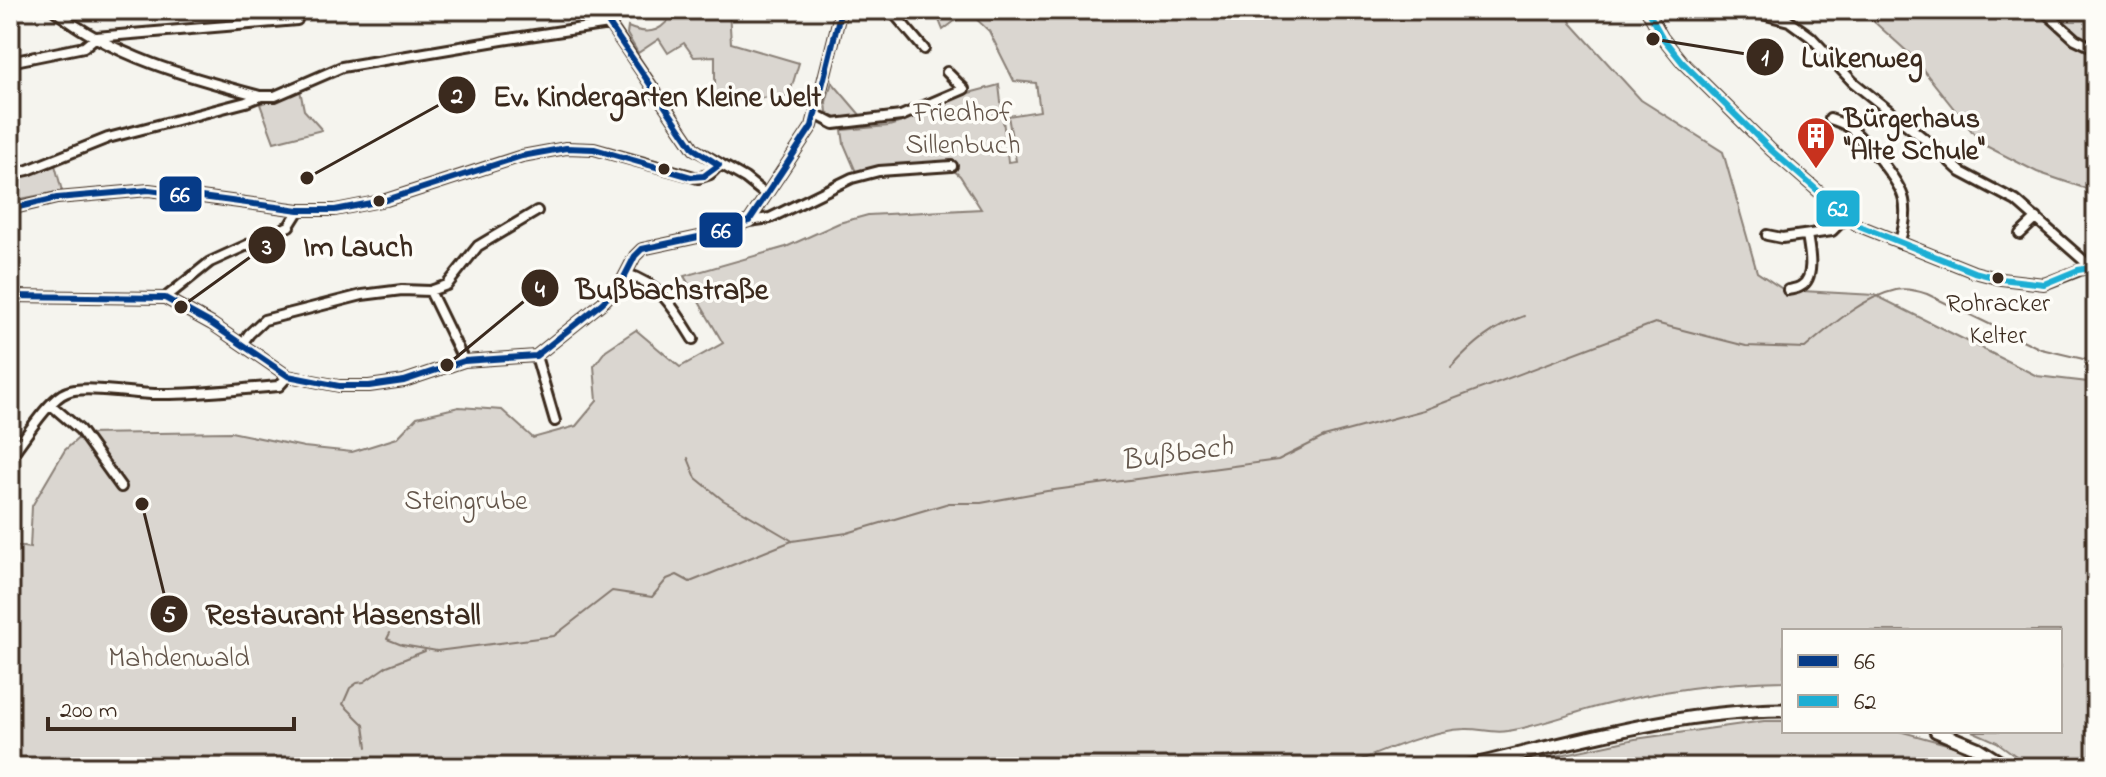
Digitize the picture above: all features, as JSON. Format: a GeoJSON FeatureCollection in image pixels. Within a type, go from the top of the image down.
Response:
{"type":"FeatureCollection","features":[{"type":"Feature","properties":{"kind":"main road"},"geometry":{"type":"LineString","coordinates":[[1465,767],[1673,720],[1740,711],[1782,710]]}},
{"type":"Feature","properties":{"kind":"main road"},"geometry":{"type":"LineString","coordinates":[[1941,733],[1977,748],[2007,767]]}},
{"type":"Feature","properties":{"kind":"street"},"geometry":{"type":"LineString","coordinates":[[54,10],[126,54],[177,73],[261,96],[275,96],[342,67],[609,24],[624,10]]}},
{"type":"Feature","properties":{"kind":"street"},"geometry":{"type":"LineString","coordinates":[[600,10],[694,149],[745,178],[765,194]]}},
{"type":"Feature","properties":{"kind":"street"},"geometry":{"type":"LineString","coordinates":[[749,221],[817,115],[841,10]]}},
{"type":"Feature","properties":{"kind":"street"},"geometry":{"type":"LineString","coordinates":[[891,10],[924,49]]}},
{"type":"Feature","properties":{"kind":"street"},"geometry":{"type":"LineString","coordinates":[[1747,10],[1789,21]]}},
{"type":"Feature","properties":{"kind":"street"},"geometry":{"type":"LineString","coordinates":[[1778,10],[1811,37],[1853,82],[1961,172],[2016,201],[2093,267]]}},
{"type":"Feature","properties":{"kind":"street"},"geometry":{"type":"LineString","coordinates":[[2043,10],[2075,39],[2096,49]]}},
{"type":"Feature","properties":{"kind":"street"},"geometry":{"type":"LineString","coordinates":[[1650,11],[1662,37],[1682,62],[1771,150],[1857,225],[1974,272],[2034,283],[2044,284],[2093,267]]}},
{"type":"Feature","properties":{"kind":"street"},"geometry":{"type":"LineString","coordinates":[[10,62],[84,47],[96,37],[297,20]]}},
{"type":"Feature","properties":{"kind":"street"},"geometry":{"type":"LineString","coordinates":[[817,115],[834,124],[901,116],[964,89],[947,72]]}},
{"type":"Feature","properties":{"kind":"street"},"geometry":{"type":"LineString","coordinates":[[10,174],[28,170],[108,138],[261,96]]}},
{"type":"Feature","properties":{"kind":"street"},"geometry":{"type":"LineString","coordinates":[[1830,119],[1846,125],[1855,133],[1896,181],[1904,199],[1905,225],[1899,243]]}},
{"type":"Feature","properties":{"kind":"street"},"geometry":{"type":"LineString","coordinates":[[10,209],[57,198],[149,190],[299,210],[335,210],[366,205],[522,156],[551,150],[594,149],[698,178],[710,174],[719,165]]}},
{"type":"Feature","properties":{"kind":"street"},"geometry":{"type":"LineString","coordinates":[[10,296],[165,298],[288,376],[339,386],[369,386],[404,381],[464,361],[536,356],[602,303],[627,274],[635,256],[642,249],[770,218],[852,178],[879,171],[952,166]]}},
{"type":"Feature","properties":{"kind":"street"},"geometry":{"type":"LineString","coordinates":[[165,298],[210,262],[289,226],[299,210]]}},
{"type":"Feature","properties":{"kind":"street"},"geometry":{"type":"LineString","coordinates":[[242,344],[264,320],[362,295],[402,290],[430,291],[447,285],[478,246],[537,211]]}},
{"type":"Feature","properties":{"kind":"street"},"geometry":{"type":"LineString","coordinates":[[1767,235],[1782,238],[1832,231],[1846,217]]}},
{"type":"Feature","properties":{"kind":"street"},"geometry":{"type":"LineString","coordinates":[[2020,234],[2037,218]]}},
{"type":"Feature","properties":{"kind":"street"},"geometry":{"type":"LineString","coordinates":[[1788,290],[1802,286],[1806,281],[1811,260],[1807,235]]}},
{"type":"Feature","properties":{"kind":"street"},"geometry":{"type":"LineString","coordinates":[[2093,267],[2096,255]]}},
{"type":"Feature","properties":{"kind":"street"},"geometry":{"type":"LineString","coordinates":[[627,274],[657,288],[693,339]]}},
{"type":"Feature","properties":{"kind":"street"},"geometry":{"type":"LineString","coordinates":[[430,291],[464,361]]}},
{"type":"Feature","properties":{"kind":"street"},"geometry":{"type":"LineString","coordinates":[[536,356],[555,421]]}},
{"type":"Feature","properties":{"kind":"street"},"geometry":{"type":"LineString","coordinates":[[10,457],[51,405],[67,392],[89,390],[158,394],[216,391],[279,386],[288,376]]}},
{"type":"Feature","properties":{"kind":"street"},"geometry":{"type":"LineString","coordinates":[[51,405],[87,439],[121,487]]}},
{"type":"Feature","properties":{"kind":"green space"},"geometry":{"type":"Polygon","coordinates":[[[675,10],[729,10],[731,43],[799,63],[789,96],[759,98],[753,108],[735,97],[726,109],[715,103],[715,56],[694,57],[684,43],[668,53],[659,39],[638,53],[627,34],[628,27],[656,30],[675,10]]]}},
{"type":"Feature","properties":{"kind":"green space"},"geometry":{"type":"Polygon","coordinates":[[[935,10],[1567,10],[1571,23],[1641,100],[1723,152],[1757,272],[1784,290],[1875,295],[2037,376],[2096,383],[2096,767],[2031,767],[1997,742],[1977,733],[2062,733],[2062,629],[1782,629],[1782,681],[1666,692],[1619,701],[1508,731],[1451,730],[1343,767],[10,767],[10,545],[30,548],[32,506],[65,450],[83,434],[231,432],[304,447],[352,452],[397,438],[417,417],[459,407],[502,410],[533,438],[576,426],[597,401],[594,366],[606,350],[636,330],[680,367],[723,343],[684,276],[786,247],[839,223],[868,215],[981,209],[960,176],[945,163],[880,166],[856,172],[844,144],[842,130],[889,126],[965,94],[999,85],[1008,162],[1016,161],[1008,116],[1040,111],[1036,83],[1014,81],[989,31],[968,11],[943,30],[935,10]]]}},
{"type":"Feature","properties":{"kind":"green space"},"geometry":{"type":"Polygon","coordinates":[[[1861,10],[2096,10],[2096,192],[2037,172],[1982,144],[1912,56],[1861,10]]]}},
{"type":"Feature","properties":{"kind":"green space"},"geometry":{"type":"Polygon","coordinates":[[[832,82],[861,116],[836,118],[827,112],[826,102],[832,82]]]}},
{"type":"Feature","properties":{"kind":"green space"},"geometry":{"type":"Polygon","coordinates":[[[300,90],[304,110],[322,130],[274,142],[260,104],[300,90]]]}},
{"type":"Feature","properties":{"kind":"green space"},"geometry":{"type":"Polygon","coordinates":[[[55,165],[62,191],[10,201],[10,179],[55,165]]]}},
{"type":"Feature","properties":{"kind":"green space"},"geometry":{"type":"Polygon","coordinates":[[[1782,721],[1782,733],[1906,733],[1954,746],[1993,767],[1504,767],[1635,739],[1782,721]]]}},
{"type":"Feature","properties":{"kind":"waterway","name":"Bußbach"},"geometry":{"type":"LineString","coordinates":[[390,633],[387,639],[402,645],[437,651],[554,636],[612,591],[652,597],[667,579],[677,575],[690,582],[792,541],[847,533],[949,503],[981,503],[1047,491],[1278,460],[1324,437],[1424,410],[1655,323],[1746,346],[1805,348],[1871,299],[1896,290],[1908,290],[1927,294],[2041,349],[2096,362]]}},
{"type":"Feature","properties":{"kind":"waterway"},"geometry":{"type":"LineString","coordinates":[[1451,368],[1484,337],[1524,316]]}},
{"type":"Feature","properties":{"kind":"waterway"},"geometry":{"type":"LineString","coordinates":[[688,458],[696,478],[723,500],[791,540]]}},
{"type":"Feature","properties":{"kind":"waterway","name":"Bußbach"},"geometry":{"type":"LineString","coordinates":[[366,614],[389,627]]}},
{"type":"Feature","properties":{"kind":"waterway","name":"Bußbach"},"geometry":{"type":"LineString","coordinates":[[367,747],[364,725],[343,704],[350,688],[387,666],[425,651]]}},
{"type":"Feature","properties":{"kind":"transit line","name":"66"},"geometry":{"type":"LineString","coordinates":[[10,209],[57,198],[149,190],[299,210],[335,210],[386,200],[522,156],[566,148],[594,149],[691,177],[704,176],[719,165],[694,149],[609,24],[624,10]]}},
{"type":"Feature","properties":{"kind":"transit line","name":"66"},"geometry":{"type":"LineString","coordinates":[[10,296],[165,298],[212,324],[288,376],[339,386],[404,381],[464,361],[536,356],[620,285],[642,249],[703,236],[749,221],[812,126],[841,10]]}},
{"type":"Feature","properties":{"kind":"transit line","name":"62"},"geometry":{"type":"LineString","coordinates":[[1647,10],[1662,37],[1682,62],[1771,150],[1857,225],[1974,272],[2001,279],[2044,284],[2078,270],[2096,267]]}},
{"type":"Feature","properties":{"kind":"place","name":"Luikenweg"},"geometry":{"type":"Point","coordinates":[1653,39]}},
{"type":"Feature","properties":{"kind":"place","name":"Bürgerhaus \"Alte Schule\""},"geometry":{"type":"Point","coordinates":[1816,170]}},
{"type":"Feature","properties":{"kind":"place","name":"Ev. Kindergarten Kleine Welt"},"geometry":{"type":"Point","coordinates":[307,178]}},
{"type":"Feature","properties":{"kind":"place","name":"Rohracker Kelter"},"geometry":{"type":"Point","coordinates":[1998,278]}},
{"type":"Feature","properties":{"kind":"place","name":"Im Lauch"},"geometry":{"type":"Point","coordinates":[181,307]}},
{"type":"Feature","properties":{"kind":"place","name":"Bußbachstraße"},"geometry":{"type":"Point","coordinates":[447,365]}},
{"type":"Feature","properties":{"kind":"place","name":"Restaurant Hasenstall"},"geometry":{"type":"Point","coordinates":[142,504]}},
{"type":"Feature","properties":{"kind":"park label","name":"Friedhof Sillenbuch"},"geometry":{"type":"Point","coordinates":[963,130]}},
{"type":"Feature","properties":{"kind":"park label","name":"Steingrube"},"geometry":{"type":"Point","coordinates":[466,502]}},
{"type":"Feature","properties":{"kind":"park label","name":"Mahdenwald"},"geometry":{"type":"Point","coordinates":[179,659]}}]}
